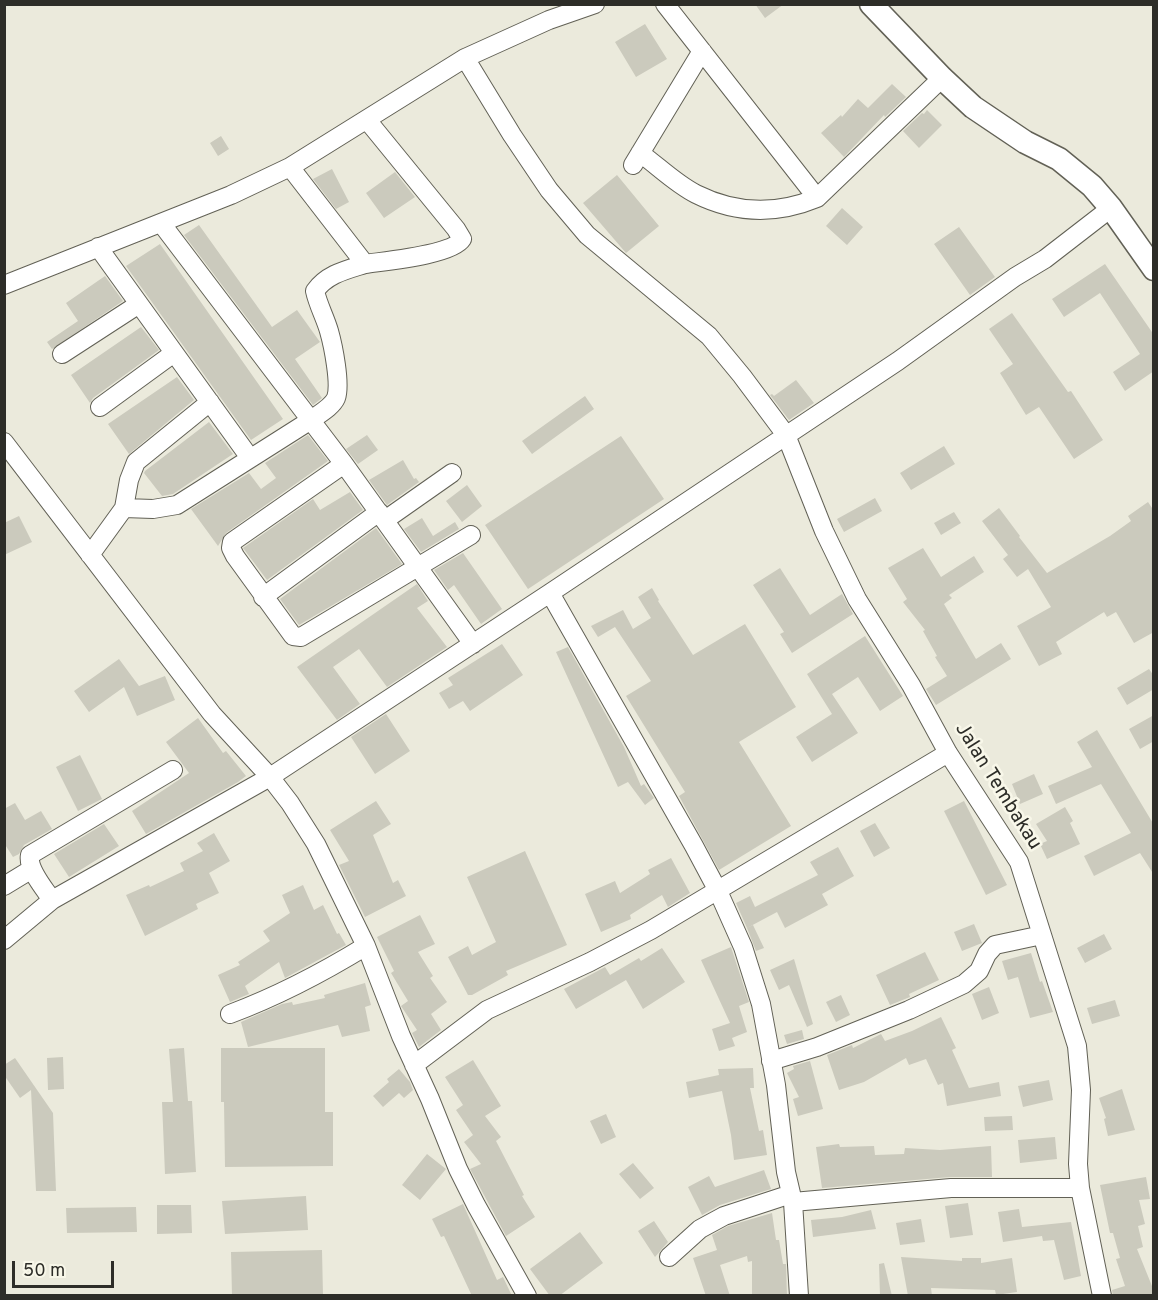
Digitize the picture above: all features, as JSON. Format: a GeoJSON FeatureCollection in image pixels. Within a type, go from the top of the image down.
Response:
{"type":"FeatureCollection","features":[{"type":"Feature","properties":{"kind":"main road"},"geometry":{"type":"LineString","coordinates":[[871,4],[973,107],[1025,142],[1059,159],[1092,186],[1111,208],[1154,269]]}},
{"type":"Feature","properties":{"kind":"street"},"geometry":{"type":"LineString","coordinates":[[4,285],[231,195],[290,167],[465,58],[549,20],[595,4]]}},
{"type":"Feature","properties":{"kind":"street"},"geometry":{"type":"LineString","coordinates":[[665,4],[817,198]]}},
{"type":"Feature","properties":{"kind":"street"},"geometry":{"type":"LineString","coordinates":[[702,51],[636,159],[695,194],[729,207],[760,212],[796,207],[817,198],[942,78]]}},
{"type":"Feature","properties":{"kind":"street","name":"Jalan Tembakau"},"geometry":{"type":"LineString","coordinates":[[465,58],[549,190],[587,235],[709,336],[786,435],[824,531],[857,599],[910,685],[948,753],[1018,862],[1077,1046],[1081,1090],[1078,1164],[1080,1188],[1102,1296]]}},
{"type":"Feature","properties":{"kind":"street"},"geometry":{"type":"LineString","coordinates":[[124,508],[153,509],[177,505],[311,420],[329,406],[336,398],[337,386],[329,331],[315,291],[327,279],[334,274],[365,264],[417,257],[455,246],[462,239],[367,120]]}},
{"type":"Feature","properties":{"kind":"street"},"geometry":{"type":"LineString","coordinates":[[290,167],[365,264]]}},
{"type":"Feature","properties":{"kind":"street"},"geometry":{"type":"LineString","coordinates":[[4,940],[51,900],[270,777],[473,644],[898,361],[1014,277],[1044,259],[1111,208]]}},
{"type":"Feature","properties":{"kind":"street"},"geometry":{"type":"LineString","coordinates":[[161,223],[344,464],[473,644]]}},
{"type":"Feature","properties":{"kind":"street"},"geometry":{"type":"LineString","coordinates":[[98,247],[250,458]]}},
{"type":"Feature","properties":{"kind":"street"},"geometry":{"type":"LineString","coordinates":[[62,354],[139,304]]}},
{"type":"Feature","properties":{"kind":"street"},"geometry":{"type":"LineString","coordinates":[[100,407],[174,354]]}},
{"type":"Feature","properties":{"kind":"street"},"geometry":{"type":"LineString","coordinates":[[90,555],[124,508],[129,480],[136,462],[210,402]]}},
{"type":"Feature","properties":{"kind":"street"},"geometry":{"type":"LineString","coordinates":[[4,442],[212,714],[270,777],[316,844],[366,946],[463,1178],[527,1296]]}},
{"type":"Feature","properties":{"kind":"street"},"geometry":{"type":"LineString","coordinates":[[344,464],[232,542],[231,548],[235,556],[291,634],[298,638],[471,535]]}},
{"type":"Feature","properties":{"kind":"street"},"geometry":{"type":"LineString","coordinates":[[264,597],[382,516],[452,473]]}},
{"type":"Feature","properties":{"kind":"street"},"geometry":{"type":"LineString","coordinates":[[550,593],[694,846],[718,891],[743,947],[761,1004],[778,1104],[786,1172],[792,1198],[799,1296]]}},
{"type":"Feature","properties":{"kind":"street"},"geometry":{"type":"LineString","coordinates":[[414,1065],[487,1010],[610,951],[718,891],[948,753]]}},
{"type":"Feature","properties":{"kind":"street"},"geometry":{"type":"LineString","coordinates":[[51,900],[33,869],[29,857],[32,853],[173,770]]}},
{"type":"Feature","properties":{"kind":"street"},"geometry":{"type":"LineString","coordinates":[[4,886],[33,869]]}},
{"type":"Feature","properties":{"kind":"street"},"geometry":{"type":"LineString","coordinates":[[771,1061],[817,1047],[909,1010],[964,984],[980,972],[987,954],[995,945],[1042,935]]}},
{"type":"Feature","properties":{"kind":"street"},"geometry":{"type":"LineString","coordinates":[[230,1014],[331,968],[366,946]]}},
{"type":"Feature","properties":{"kind":"street"},"geometry":{"type":"LineString","coordinates":[[669,1257],[700,1230],[724,1216],[792,1198],[951,1188],[1080,1188]]}},
{"type":"Feature","properties":{"kind":"building"},"geometry":{"type":"Polygon","coordinates":[[[755,4],[784,4],[765,18],[755,4]]]}},
{"type":"Feature","properties":{"kind":"building"},"geometry":{"type":"Polygon","coordinates":[[[645,24],[667,59],[636,77],[615,42],[645,24]]]}},
{"type":"Feature","properties":{"kind":"building"},"geometry":{"type":"Polygon","coordinates":[[[892,84],[906,97],[885,117],[884,115],[844,157],[821,133],[841,115],[842,117],[858,99],[868,108],[892,84]]]}},
{"type":"Feature","properties":{"kind":"building"},"geometry":{"type":"Polygon","coordinates":[[[927,110],[942,125],[919,148],[903,131],[927,110]]]}},
{"type":"Feature","properties":{"kind":"building"},"geometry":{"type":"Polygon","coordinates":[[[221,136],[229,149],[218,156],[210,143],[221,136]]]}},
{"type":"Feature","properties":{"kind":"building"},"geometry":{"type":"Polygon","coordinates":[[[332,169],[349,202],[336,209],[313,179],[332,169]]]}},
{"type":"Feature","properties":{"kind":"building"},"geometry":{"type":"Polygon","coordinates":[[[395,172],[415,197],[384,218],[366,193],[395,172]]]}},
{"type":"Feature","properties":{"kind":"building"},"geometry":{"type":"Polygon","coordinates":[[[617,175],[659,226],[626,253],[583,203],[617,175]]]}},
{"type":"Feature","properties":{"kind":"building"},"geometry":{"type":"Polygon","coordinates":[[[842,208],[863,227],[847,245],[826,226],[842,208]]]}},
{"type":"Feature","properties":{"kind":"building"},"geometry":{"type":"Polygon","coordinates":[[[199,225],[272,327],[297,310],[320,342],[295,359],[322,398],[313,405],[184,235],[199,225]]]}},
{"type":"Feature","properties":{"kind":"building"},"geometry":{"type":"Polygon","coordinates":[[[959,227],[995,277],[970,295],[934,244],[959,227]]]}},
{"type":"Feature","properties":{"kind":"building"},"geometry":{"type":"Polygon","coordinates":[[[160,244],[283,419],[251,440],[126,266],[160,244]]]}},
{"type":"Feature","properties":{"kind":"building"},"geometry":{"type":"Polygon","coordinates":[[[1105,264],[1154,335],[1154,371],[1125,391],[1113,372],[1140,354],[1100,293],[1064,317],[1052,299],[1105,264]]]}},
{"type":"Feature","properties":{"kind":"building"},"geometry":{"type":"Polygon","coordinates":[[[105,276],[123,301],[52,349],[47,342],[78,321],[66,303],[105,276]]]}},
{"type":"Feature","properties":{"kind":"building"},"geometry":{"type":"Polygon","coordinates":[[[1012,313],[1068,392],[1071,391],[1103,440],[1074,459],[1039,407],[1026,415],[1000,373],[1013,364],[989,329],[1012,313]]]}},
{"type":"Feature","properties":{"kind":"building"},"geometry":{"type":"Polygon","coordinates":[[[141,327],[159,350],[93,398],[90,403],[71,375],[141,327]]]}},
{"type":"Feature","properties":{"kind":"building"},"geometry":{"type":"Polygon","coordinates":[[[177,377],[194,400],[129,454],[108,424],[177,377]]]}},
{"type":"Feature","properties":{"kind":"building"},"geometry":{"type":"Polygon","coordinates":[[[796,380],[814,403],[789,420],[770,395],[774,396],[796,380]]]}},
{"type":"Feature","properties":{"kind":"building"},"geometry":{"type":"Polygon","coordinates":[[[585,396],[594,409],[532,454],[522,441],[585,396]]]}},
{"type":"Feature","properties":{"kind":"building"},"geometry":{"type":"Polygon","coordinates":[[[209,422],[233,454],[173,494],[162,496],[144,473],[145,471],[209,422]]]}},
{"type":"Feature","properties":{"kind":"building"},"geometry":{"type":"Polygon","coordinates":[[[308,435],[328,461],[226,533],[218,546],[191,509],[249,473],[261,489],[276,478],[265,463],[308,435]]]}},
{"type":"Feature","properties":{"kind":"building"},"geometry":{"type":"Polygon","coordinates":[[[367,435],[378,450],[358,464],[346,449],[367,435]]]}},
{"type":"Feature","properties":{"kind":"building"},"geometry":{"type":"Polygon","coordinates":[[[621,436],[664,499],[528,589],[485,525],[621,436]]]}},
{"type":"Feature","properties":{"kind":"building"},"geometry":{"type":"Polygon","coordinates":[[[944,446],[955,464],[911,490],[900,473],[944,446]]]}},
{"type":"Feature","properties":{"kind":"building"},"geometry":{"type":"Polygon","coordinates":[[[403,460],[414,479],[416,478],[419,482],[387,505],[369,480],[403,460]]]}},
{"type":"Feature","properties":{"kind":"building"},"geometry":{"type":"Polygon","coordinates":[[[467,485],[482,506],[462,522],[446,501],[467,485]]]}},
{"type":"Feature","properties":{"kind":"building"},"geometry":{"type":"Polygon","coordinates":[[[350,492],[363,510],[267,580],[243,548],[313,499],[320,510],[350,492]]]}},
{"type":"Feature","properties":{"kind":"building"},"geometry":{"type":"Polygon","coordinates":[[[875,498],[882,511],[844,532],[837,519],[875,498]]]}},
{"type":"Feature","properties":{"kind":"building"},"geometry":{"type":"Polygon","coordinates":[[[1148,502],[1154,511],[1154,632],[1134,643],[1116,612],[1107,617],[1104,612],[1056,642],[1062,654],[1039,666],[1017,626],[1051,607],[1028,569],[1017,577],[1003,559],[1008,555],[982,521],[999,508],[1047,573],[1110,536],[1131,521],[1128,516],[1148,502]]]}},
{"type":"Feature","properties":{"kind":"building"},"geometry":{"type":"Polygon","coordinates":[[[954,512],[961,523],[941,535],[934,523],[954,512]]]}},
{"type":"Feature","properties":{"kind":"building"},"geometry":{"type":"Polygon","coordinates":[[[19,516],[32,542],[4,555],[4,523],[19,516]]]}},
{"type":"Feature","properties":{"kind":"building"},"geometry":{"type":"Polygon","coordinates":[[[422,518],[433,536],[455,522],[459,529],[421,552],[404,529],[422,518]]]}},
{"type":"Feature","properties":{"kind":"building"},"geometry":{"type":"Polygon","coordinates":[[[376,528],[402,564],[299,625],[280,599],[376,528]]]}},
{"type":"Feature","properties":{"kind":"building"},"geometry":{"type":"Polygon","coordinates":[[[923,548],[941,577],[974,556],[984,572],[949,595],[952,598],[944,604],[976,659],[1001,643],[1011,659],[936,705],[926,689],[947,676],[935,657],[937,656],[923,631],[925,630],[903,602],[907,599],[888,568],[923,548]]]}},
{"type":"Feature","properties":{"kind":"building"},"geometry":{"type":"Polygon","coordinates":[[[463,553],[502,609],[481,624],[454,585],[448,590],[434,570],[463,553]]]}},
{"type":"Feature","properties":{"kind":"building"},"geometry":{"type":"Polygon","coordinates":[[[780,568],[810,615],[842,594],[853,614],[792,653],[780,634],[784,632],[753,585],[780,568]]]}},
{"type":"Feature","properties":{"kind":"building"},"geometry":{"type":"Polygon","coordinates":[[[417,584],[428,601],[417,608],[447,647],[387,687],[359,649],[333,667],[360,704],[337,720],[297,667],[417,584]]]}},
{"type":"Feature","properties":{"kind":"building"},"geometry":{"type":"Polygon","coordinates":[[[652,588],[693,655],[745,624],[796,707],[739,742],[791,826],[719,870],[679,796],[685,792],[626,696],[651,681],[615,627],[598,637],[591,626],[623,610],[633,629],[651,618],[638,597],[652,588]]]}},
{"type":"Feature","properties":{"kind":"building"},"geometry":{"type":"Polygon","coordinates":[[[865,636],[903,696],[880,711],[858,677],[832,694],[858,733],[812,762],[796,737],[832,714],[807,674],[865,636]]]}},
{"type":"Feature","properties":{"kind":"building"},"geometry":{"type":"Polygon","coordinates":[[[502,644],[523,675],[470,711],[463,701],[449,709],[439,693],[453,685],[448,678],[502,644]]]}},
{"type":"Feature","properties":{"kind":"building"},"geometry":{"type":"Polygon","coordinates":[[[568,647],[624,747],[641,786],[644,784],[654,798],[645,805],[628,782],[618,787],[556,652],[568,647]]]}},
{"type":"Feature","properties":{"kind":"building"},"geometry":{"type":"Polygon","coordinates":[[[119,659],[139,686],[165,676],[175,700],[137,716],[124,687],[89,712],[74,691],[119,659]]]}},
{"type":"Feature","properties":{"kind":"building"},"geometry":{"type":"Polygon","coordinates":[[[1149,669],[1154,676],[1154,689],[1127,705],[1117,688],[1149,669]]]}},
{"type":"Feature","properties":{"kind":"building"},"geometry":{"type":"Polygon","coordinates":[[[386,714],[410,751],[375,774],[351,737],[386,714]]]}},
{"type":"Feature","properties":{"kind":"building"},"geometry":{"type":"Polygon","coordinates":[[[1154,715],[1154,741],[1140,749],[1129,729],[1154,715]]]}},
{"type":"Feature","properties":{"kind":"building"},"geometry":{"type":"Polygon","coordinates":[[[198,718],[223,753],[226,751],[246,776],[146,834],[132,811],[189,773],[166,742],[198,718]]]}},
{"type":"Feature","properties":{"kind":"building"},"geometry":{"type":"Polygon","coordinates":[[[1097,730],[1154,825],[1154,875],[1140,853],[1094,876],[1084,856],[1131,833],[1101,784],[1056,804],[1048,786],[1092,767],[1077,742],[1097,730]]]}},
{"type":"Feature","properties":{"kind":"building"},"geometry":{"type":"Polygon","coordinates":[[[80,755],[102,799],[78,811],[56,767],[80,755]]]}},
{"type":"Feature","properties":{"kind":"building"},"geometry":{"type":"Polygon","coordinates":[[[1034,774],[1043,794],[1020,804],[1012,784],[1034,774]]]}},
{"type":"Feature","properties":{"kind":"building"},"geometry":{"type":"Polygon","coordinates":[[[376,801],[391,824],[373,835],[393,883],[398,880],[406,896],[365,917],[339,865],[349,861],[330,830],[376,801]]]}},
{"type":"Feature","properties":{"kind":"building"},"geometry":{"type":"Polygon","coordinates":[[[964,801],[1007,885],[986,895],[944,811],[964,801]]]}},
{"type":"Feature","properties":{"kind":"building"},"geometry":{"type":"Polygon","coordinates":[[[15,803],[25,820],[41,811],[52,829],[24,845],[19,854],[13,857],[4,843],[4,809],[15,803]]]}},
{"type":"Feature","properties":{"kind":"building"},"geometry":{"type":"Polygon","coordinates":[[[1065,807],[1073,821],[1070,823],[1080,844],[1047,859],[1040,844],[1047,841],[1036,824],[1065,807]]]}},
{"type":"Feature","properties":{"kind":"building"},"geometry":{"type":"Polygon","coordinates":[[[875,823],[890,848],[874,857],[860,831],[875,823]]]}},
{"type":"Feature","properties":{"kind":"building"},"geometry":{"type":"Polygon","coordinates":[[[104,824],[119,846],[69,877],[54,854],[104,824]]]}},
{"type":"Feature","properties":{"kind":"building"},"geometry":{"type":"Polygon","coordinates":[[[214,833],[230,861],[209,873],[219,893],[196,904],[198,909],[145,936],[126,895],[184,871],[180,863],[203,851],[197,843],[214,833]]]}},
{"type":"Feature","properties":{"kind":"building"},"geometry":{"type":"Polygon","coordinates":[[[838,847],[854,876],[822,894],[828,905],[785,928],[777,912],[747,928],[736,903],[750,896],[755,907],[818,875],[810,862],[838,847]]]}},
{"type":"Feature","properties":{"kind":"building"},"geometry":{"type":"Polygon","coordinates":[[[525,851],[567,945],[506,971],[508,975],[468,995],[448,957],[468,946],[472,955],[496,942],[467,877],[525,851]]]}},
{"type":"Feature","properties":{"kind":"building"},"geometry":{"type":"Polygon","coordinates":[[[671,858],[690,893],[668,907],[662,895],[630,915],[631,919],[601,932],[585,894],[615,881],[620,893],[650,874],[648,870],[671,858]]]}},
{"type":"Feature","properties":{"kind":"building"},"geometry":{"type":"Polygon","coordinates":[[[303,885],[314,910],[323,905],[337,934],[339,933],[346,945],[285,978],[279,962],[245,986],[249,994],[230,1002],[218,975],[240,965],[238,962],[270,941],[263,931],[290,913],[282,895],[303,885]]]}},
{"type":"Feature","properties":{"kind":"building"},"geometry":{"type":"Polygon","coordinates":[[[420,915],[435,944],[418,952],[433,976],[430,978],[447,1002],[431,1014],[441,1030],[419,1047],[412,1033],[417,1030],[401,1006],[408,1001],[391,973],[394,971],[377,937],[420,915]]]}},
{"type":"Feature","properties":{"kind":"building"},"geometry":{"type":"Polygon","coordinates":[[[974,924],[982,943],[962,951],[954,932],[974,924]]]}},
{"type":"Feature","properties":{"kind":"building"},"geometry":{"type":"Polygon","coordinates":[[[753,925],[764,948],[756,951],[747,928],[753,925]]]}},
{"type":"Feature","properties":{"kind":"building"},"geometry":{"type":"Polygon","coordinates":[[[1104,934],[1112,949],[1085,963],[1077,948],[1104,934]]]}},
{"type":"Feature","properties":{"kind":"building"},"geometry":{"type":"Polygon","coordinates":[[[731,947],[749,1002],[739,1006],[747,1032],[732,1038],[735,1046],[719,1051],[712,1029],[730,1023],[701,960],[731,947]]]}},
{"type":"Feature","properties":{"kind":"building"},"geometry":{"type":"Polygon","coordinates":[[[662,948],[685,982],[643,1009],[626,980],[576,1009],[564,989],[605,967],[610,975],[639,958],[641,961],[662,948]]]}},
{"type":"Feature","properties":{"kind":"building"},"geometry":{"type":"Polygon","coordinates":[[[925,952],[939,980],[909,994],[910,997],[890,1005],[876,975],[925,952]]]}},
{"type":"Feature","properties":{"kind":"building"},"geometry":{"type":"Polygon","coordinates":[[[1031,953],[1053,1012],[1030,1018],[1018,977],[1008,980],[1002,961],[1031,953]]]}},
{"type":"Feature","properties":{"kind":"building"},"geometry":{"type":"Polygon","coordinates":[[[794,959],[813,1024],[807,1027],[789,985],[779,990],[770,970],[794,959]]]}},
{"type":"Feature","properties":{"kind":"building"},"geometry":{"type":"Polygon","coordinates":[[[365,983],[371,1005],[365,1007],[370,1031],[342,1037],[338,1025],[248,1047],[241,1022],[282,1004],[292,1002],[293,1005],[325,998],[324,995],[365,983]]]}},
{"type":"Feature","properties":{"kind":"building"},"geometry":{"type":"Polygon","coordinates":[[[989,987],[999,1013],[982,1020],[972,994],[989,987]]]}},
{"type":"Feature","properties":{"kind":"building"},"geometry":{"type":"Polygon","coordinates":[[[841,995],[850,1015],[836,1022],[826,1002],[841,995]]]}},
{"type":"Feature","properties":{"kind":"building"},"geometry":{"type":"Polygon","coordinates":[[[1115,1000],[1120,1016],[1092,1024],[1087,1008],[1115,1000]]]}},
{"type":"Feature","properties":{"kind":"building"},"geometry":{"type":"Polygon","coordinates":[[[941,1017],[956,1048],[952,1050],[969,1088],[999,1082],[1001,1096],[947,1106],[943,1083],[938,1085],[926,1059],[909,1065],[906,1058],[864,1082],[839,1090],[827,1055],[852,1045],[853,1048],[881,1034],[885,1041],[941,1017]]]}},
{"type":"Feature","properties":{"kind":"building"},"geometry":{"type":"Polygon","coordinates":[[[802,1030],[804,1039],[787,1044],[784,1035],[802,1030]]]}},
{"type":"Feature","properties":{"kind":"building"},"geometry":{"type":"Polygon","coordinates":[[[184,1048],[188,1101],[192,1101],[196,1172],[165,1174],[162,1102],[173,1102],[169,1049],[184,1048]]]}},
{"type":"Feature","properties":{"kind":"building"},"geometry":{"type":"Polygon","coordinates":[[[221,1048],[325,1048],[325,1112],[333,1112],[333,1166],[225,1167],[224,1102],[221,1102],[221,1048]]]}},
{"type":"Feature","properties":{"kind":"building"},"geometry":{"type":"Polygon","coordinates":[[[63,1057],[64,1089],[48,1090],[47,1058],[63,1057]]]}},
{"type":"Feature","properties":{"kind":"building"},"geometry":{"type":"Polygon","coordinates":[[[15,1058],[53,1113],[56,1191],[36,1191],[31,1090],[20,1098],[4,1075],[4,1065],[15,1058]]]}},
{"type":"Feature","properties":{"kind":"building"},"geometry":{"type":"Polygon","coordinates":[[[473,1060],[501,1106],[485,1116],[501,1137],[496,1141],[524,1195],[522,1196],[535,1217],[506,1236],[470,1169],[481,1164],[464,1142],[473,1135],[456,1110],[463,1105],[445,1077],[473,1060]]]}},
{"type":"Feature","properties":{"kind":"building"},"geometry":{"type":"Polygon","coordinates":[[[810,1061],[823,1109],[798,1116],[793,1099],[799,1097],[787,1073],[794,1069],[793,1066],[810,1061]]]}},
{"type":"Feature","properties":{"kind":"building"},"geometry":{"type":"Polygon","coordinates":[[[753,1068],[754,1088],[750,1088],[759,1131],[763,1130],[767,1155],[734,1160],[722,1091],[689,1098],[686,1082],[719,1075],[718,1069],[753,1068]]]}},
{"type":"Feature","properties":{"kind":"building"},"geometry":{"type":"Polygon","coordinates":[[[399,1069],[410,1082],[413,1090],[404,1098],[399,1093],[383,1107],[373,1096],[389,1082],[387,1079],[399,1069]]]}},
{"type":"Feature","properties":{"kind":"building"},"geometry":{"type":"Polygon","coordinates":[[[1049,1080],[1053,1100],[1023,1107],[1018,1086],[1049,1080]]]}},
{"type":"Feature","properties":{"kind":"building"},"geometry":{"type":"Polygon","coordinates":[[[1122,1089],[1135,1130],[1108,1136],[1104,1119],[1106,1118],[1099,1098],[1122,1089]]]}},
{"type":"Feature","properties":{"kind":"building"},"geometry":{"type":"Polygon","coordinates":[[[606,1114],[616,1137],[601,1144],[590,1121],[606,1114]]]}},
{"type":"Feature","properties":{"kind":"building"},"geometry":{"type":"Polygon","coordinates":[[[1012,1116],[1013,1130],[985,1131],[984,1117],[1012,1116]]]}},
{"type":"Feature","properties":{"kind":"building"},"geometry":{"type":"Polygon","coordinates":[[[1055,1137],[1057,1159],[1020,1163],[1018,1140],[1055,1137]]]}},
{"type":"Feature","properties":{"kind":"building"},"geometry":{"type":"Polygon","coordinates":[[[839,1144],[840,1147],[874,1146],[875,1155],[904,1154],[905,1148],[940,1150],[991,1146],[992,1177],[950,1177],[822,1188],[816,1147],[839,1144]]]}},
{"type":"Feature","properties":{"kind":"building"},"geometry":{"type":"Polygon","coordinates":[[[427,1154],[446,1169],[420,1200],[402,1185],[427,1154]]]}},
{"type":"Feature","properties":{"kind":"building"},"geometry":{"type":"Polygon","coordinates":[[[633,1163],[654,1188],[640,1199],[619,1174],[633,1163]]]}},
{"type":"Feature","properties":{"kind":"building"},"geometry":{"type":"Polygon","coordinates":[[[764,1170],[771,1189],[720,1205],[702,1215],[688,1187],[709,1176],[715,1187],[764,1170]]]}},
{"type":"Feature","properties":{"kind":"building"},"geometry":{"type":"Polygon","coordinates":[[[1146,1177],[1150,1199],[1139,1200],[1145,1224],[1138,1226],[1143,1247],[1137,1249],[1154,1296],[1113,1296],[1112,1290],[1125,1286],[1116,1259],[1120,1258],[1113,1233],[1110,1233],[1100,1185],[1146,1177]]]}},
{"type":"Feature","properties":{"kind":"building"},"geometry":{"type":"Polygon","coordinates":[[[306,1196],[308,1230],[225,1234],[222,1201],[306,1196]]]}},
{"type":"Feature","properties":{"kind":"building"},"geometry":{"type":"Polygon","coordinates":[[[968,1203],[973,1235],[950,1238],[945,1206],[968,1203]]]}},
{"type":"Feature","properties":{"kind":"building"},"geometry":{"type":"Polygon","coordinates":[[[463,1204],[497,1280],[503,1277],[512,1296],[472,1296],[444,1236],[441,1237],[432,1219],[463,1204]]]}},
{"type":"Feature","properties":{"kind":"building"},"geometry":{"type":"Polygon","coordinates":[[[157,1205],[191,1205],[192,1233],[157,1234],[157,1205]]]}},
{"type":"Feature","properties":{"kind":"building"},"geometry":{"type":"Polygon","coordinates":[[[136,1207],[137,1232],[67,1233],[66,1208],[136,1207]]]}},
{"type":"Feature","properties":{"kind":"building"},"geometry":{"type":"Polygon","coordinates":[[[1019,1209],[1022,1227],[1071,1222],[1081,1276],[1064,1280],[1054,1240],[1043,1241],[1042,1236],[1003,1242],[998,1212],[1019,1209]]]}},
{"type":"Feature","properties":{"kind":"building"},"geometry":{"type":"Polygon","coordinates":[[[871,1210],[876,1229],[813,1237],[811,1220],[842,1217],[871,1210]]]}},
{"type":"Feature","properties":{"kind":"building"},"geometry":{"type":"Polygon","coordinates":[[[772,1213],[776,1240],[779,1240],[783,1264],[786,1264],[787,1296],[752,1296],[752,1261],[748,1262],[747,1256],[720,1265],[730,1296],[706,1296],[693,1258],[717,1250],[712,1235],[728,1226],[772,1213]]]}},
{"type":"Feature","properties":{"kind":"building"},"geometry":{"type":"Polygon","coordinates":[[[921,1219],[925,1242],[900,1245],[896,1223],[921,1219]]]}},
{"type":"Feature","properties":{"kind":"building"},"geometry":{"type":"Polygon","coordinates":[[[654,1221],[668,1242],[655,1257],[638,1231],[654,1221]]]}},
{"type":"Feature","properties":{"kind":"building"},"geometry":{"type":"Polygon","coordinates":[[[580,1232],[603,1263],[559,1296],[550,1296],[530,1269],[580,1232]]]}},
{"type":"Feature","properties":{"kind":"building"},"geometry":{"type":"Polygon","coordinates":[[[322,1250],[323,1296],[232,1296],[231,1252],[322,1250]]]}},
{"type":"Feature","properties":{"kind":"building"},"geometry":{"type":"Polygon","coordinates":[[[901,1257],[962,1261],[962,1258],[981,1258],[981,1263],[1012,1258],[1017,1292],[996,1295],[995,1290],[931,1288],[932,1296],[908,1296],[901,1257]]]}},
{"type":"Feature","properties":{"kind":"building"},"geometry":{"type":"Polygon","coordinates":[[[884,1263],[892,1296],[880,1296],[879,1264],[884,1263]]]}}]}
